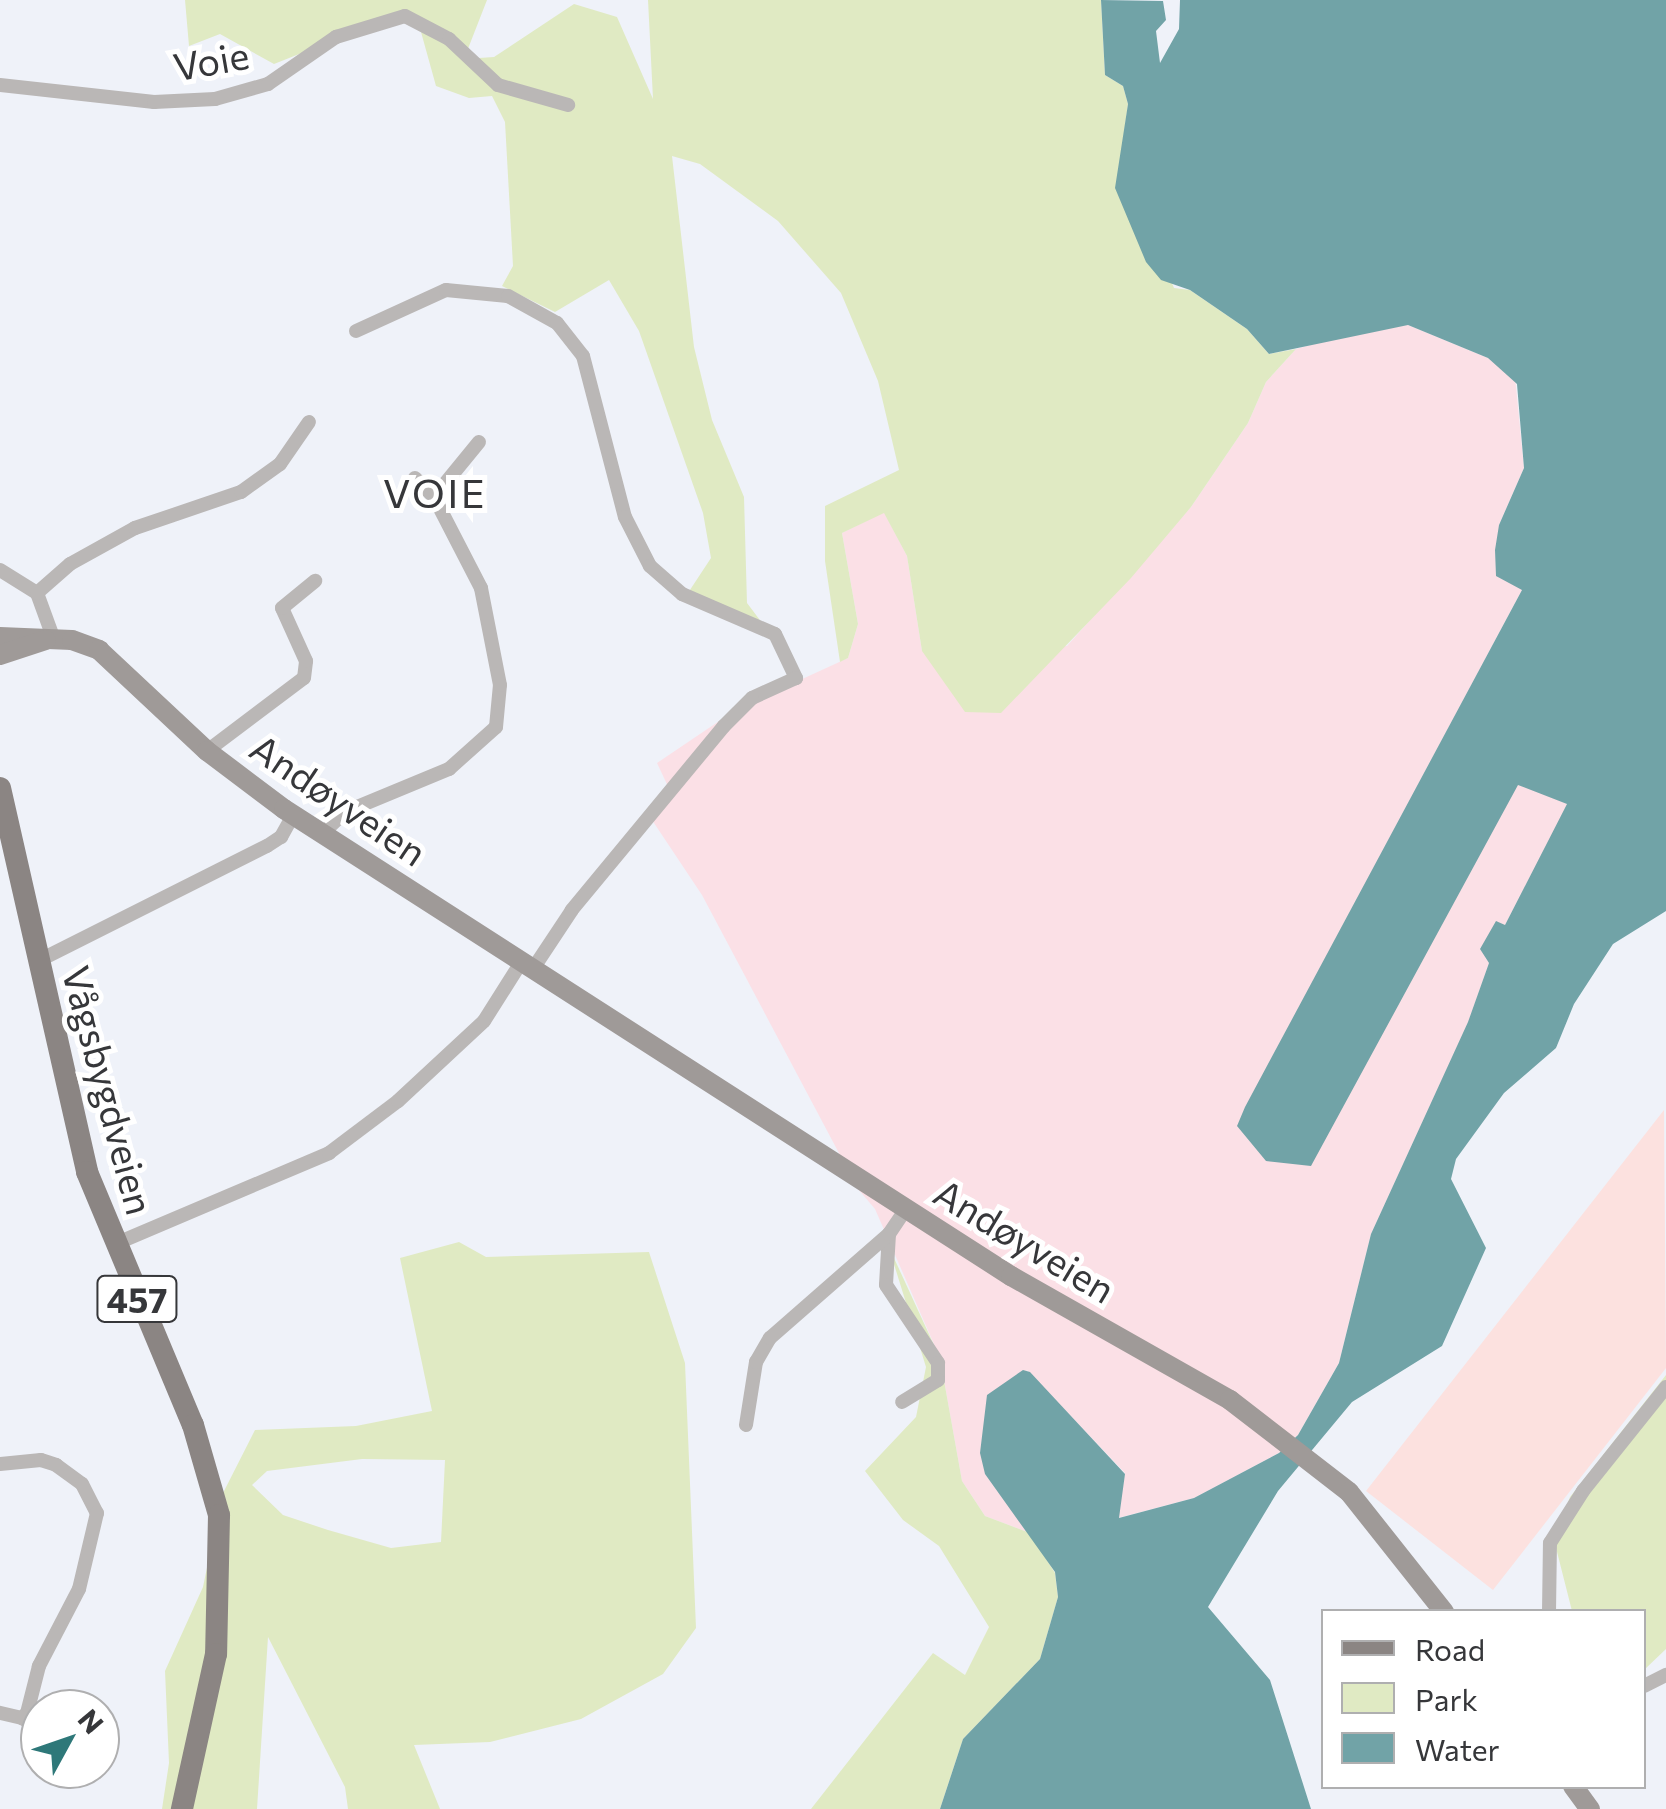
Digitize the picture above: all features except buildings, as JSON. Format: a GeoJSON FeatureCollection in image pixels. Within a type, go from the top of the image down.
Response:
{"type":"FeatureCollection","features":[{"type":"Feature","properties":{"kind":"main road","name":"Vågsbygdveien"},"geometry":{"type":"LineString","coordinates":[[0,788],[68,1103],[115,1244],[193,1425],[221,1535],[212,1687],[182,1809]]}},
{"type":"Feature","properties":{"kind":"street","name":"Voie"},"geometry":{"type":"LineString","coordinates":[[0,84],[154,102],[215,99],[268,84],[336,37],[405,16],[449,39],[498,85],[568,105]]}},
{"type":"Feature","properties":{"kind":"street"},"geometry":{"type":"LineString","coordinates":[[115,1244],[329,1153],[398,1101],[484,1021],[724,726],[752,698],[796,678],[776,634],[682,594],[650,566],[625,517],[582,356],[557,324],[508,296],[446,290],[356,330]]}},
{"type":"Feature","properties":{"kind":"street"},"geometry":{"type":"LineString","coordinates":[[36,593],[109,539],[241,492],[280,464],[309,422]]}},
{"type":"Feature","properties":{"kind":"street"},"geometry":{"type":"LineString","coordinates":[[434,497],[479,442]]}},
{"type":"Feature","properties":{"kind":"street"},"geometry":{"type":"LineString","coordinates":[[322,833],[345,812],[449,768],[496,727],[500,686],[486,606],[474,570],[434,497],[414,478]]}},
{"type":"Feature","properties":{"kind":"street"},"geometry":{"type":"LineString","coordinates":[[0,570],[36,593],[53,637],[0,655]]}},
{"type":"Feature","properties":{"kind":"street","name":"Andøyveien"},"geometry":{"type":"LineString","coordinates":[[207,751],[304,678],[306,661],[282,608],[314,581]]}},
{"type":"Feature","properties":{"kind":"street","name":"Andøyveien"},"geometry":{"type":"LineString","coordinates":[[0,637],[53,637],[99,650],[207,751],[293,815],[906,1209],[1285,1438],[1314,1459],[1374,1518],[1442,1609]]}},
{"type":"Feature","properties":{"kind":"street"},"geometry":{"type":"LineString","coordinates":[[38,961],[281,838],[293,815]]}},
{"type":"Feature","properties":{"kind":"street"},"geometry":{"type":"LineString","coordinates":[[746,1425],[756,1362],[779,1326],[889,1234],[906,1209]]}},
{"type":"Feature","properties":{"kind":"street"},"geometry":{"type":"LineString","coordinates":[[889,1234],[886,1285],[938,1363],[938,1380],[902,1402]]}},
{"type":"Feature","properties":{"kind":"street"},"geometry":{"type":"LineString","coordinates":[[1550,1609],[1550,1543],[1583,1491],[1666,1388]]}},
{"type":"Feature","properties":{"kind":"street"},"geometry":{"type":"LineString","coordinates":[[0,1464],[40,1460],[56,1465],[82,1484],[96,1513],[79,1589],[39,1666],[31,1689]]}},
{"type":"Feature","properties":{"kind":"shaded area"},"geometry":{"type":"Polygon","coordinates":[[[1408,325],[1488,358],[1515,377],[1524,468],[1499,525],[1522,590],[1246,1107],[1513,782],[1568,804],[1505,925],[1480,948],[1489,963],[1468,1023],[1371,1234],[1339,1363],[1298,1435],[1279,1453],[1194,1498],[1118,1518],[1125,1473],[1027,1370],[985,1474],[1030,1533],[985,1516],[962,1481],[940,1358],[875,1209],[858,1189],[702,895],[650,817],[672,795],[657,763],[737,709],[848,658],[858,624],[842,533],[884,512],[907,556],[922,651],[1067,646],[1191,507],[1248,423],[1266,382],[1296,349],[1371,328],[1408,325]]]}},
{"type":"Feature","properties":{"kind":"shaded area"},"geometry":{"type":"Polygon","coordinates":[[[1664,1110],[1666,1368],[1493,1590],[1366,1491],[1664,1110]]]}},
{"type":"Feature","properties":{"kind":"green space"},"geometry":{"type":"Polygon","coordinates":[[[185,0],[487,0],[464,59],[494,57],[574,4],[617,17],[653,99],[648,0],[1101,0],[1105,75],[1123,86],[1128,104],[1121,156],[1174,288],[1190,290],[1247,329],[1269,354],[1296,349],[1266,382],[1248,423],[1191,507],[1131,578],[1001,713],[965,712],[922,651],[907,556],[884,513],[842,533],[858,624],[848,658],[840,662],[825,561],[825,506],[899,470],[878,381],[841,293],[778,221],[700,164],[672,156],[694,347],[712,420],[744,497],[747,603],[772,636],[684,599],[711,558],[703,513],[639,331],[609,280],[555,312],[502,286],[513,266],[505,122],[492,96],[469,98],[436,86],[421,32],[395,16],[274,64],[220,34],[189,46],[185,0]]]}},
{"type":"Feature","properties":{"kind":"green space"},"geometry":{"type":"Polygon","coordinates":[[[459,1242],[486,1257],[649,1252],[685,1363],[696,1628],[663,1674],[581,1719],[490,1742],[414,1745],[440,1809],[348,1809],[345,1787],[268,1637],[257,1809],[162,1809],[169,1763],[165,1671],[203,1587],[222,1495],[255,1430],[356,1426],[432,1411],[400,1258],[459,1242]],[[362,1459],[267,1471],[252,1485],[283,1515],[328,1530],[391,1548],[441,1542],[445,1460],[362,1459]]]}},
{"type":"Feature","properties":{"kind":"green space"},"geometry":{"type":"Polygon","coordinates":[[[888,1245],[940,1358],[962,1481],[985,1516],[1030,1533],[1055,1573],[1058,1597],[1040,1659],[963,1739],[940,1809],[811,1809],[933,1653],[965,1675],[989,1627],[939,1546],[903,1520],[865,1471],[916,1417],[926,1367],[888,1245]]]}},
{"type":"Feature","properties":{"kind":"green space"},"geometry":{"type":"Polygon","coordinates":[[[1666,1375],[1666,1649],[1646,1668],[1646,1609],[1571,1609],[1554,1540],[1570,1497],[1666,1375]]]}},
{"type":"Feature","properties":{"kind":"water"},"geometry":{"type":"Polygon","coordinates":[[[1101,0],[1163,1],[1166,20],[1156,31],[1160,63],[1179,29],[1180,0],[1666,0],[1666,911],[1613,944],[1574,1004],[1556,1048],[1504,1093],[1456,1159],[1451,1179],[1486,1248],[1442,1346],[1352,1402],[1278,1491],[1208,1607],[1270,1680],[1311,1809],[940,1809],[963,1739],[1040,1659],[1058,1597],[1055,1572],[985,1474],[980,1453],[987,1395],[1023,1370],[1030,1372],[1125,1474],[1119,1518],[1194,1498],[1279,1453],[1298,1435],[1339,1363],[1371,1234],[1468,1022],[1489,963],[1480,949],[1496,921],[1505,925],[1567,804],[1518,785],[1311,1166],[1266,1161],[1237,1126],[1245,1107],[1522,590],[1496,576],[1495,550],[1499,525],[1524,468],[1517,384],[1488,358],[1408,325],[1269,354],[1247,329],[1190,290],[1161,280],[1146,262],[1115,188],[1128,104],[1123,86],[1105,75],[1101,0]]]}},
{"type":"Feature","properties":{"kind":"district","name":"VOIE"},"geometry":{"type":"Point","coordinates":[435,492]}}]}
